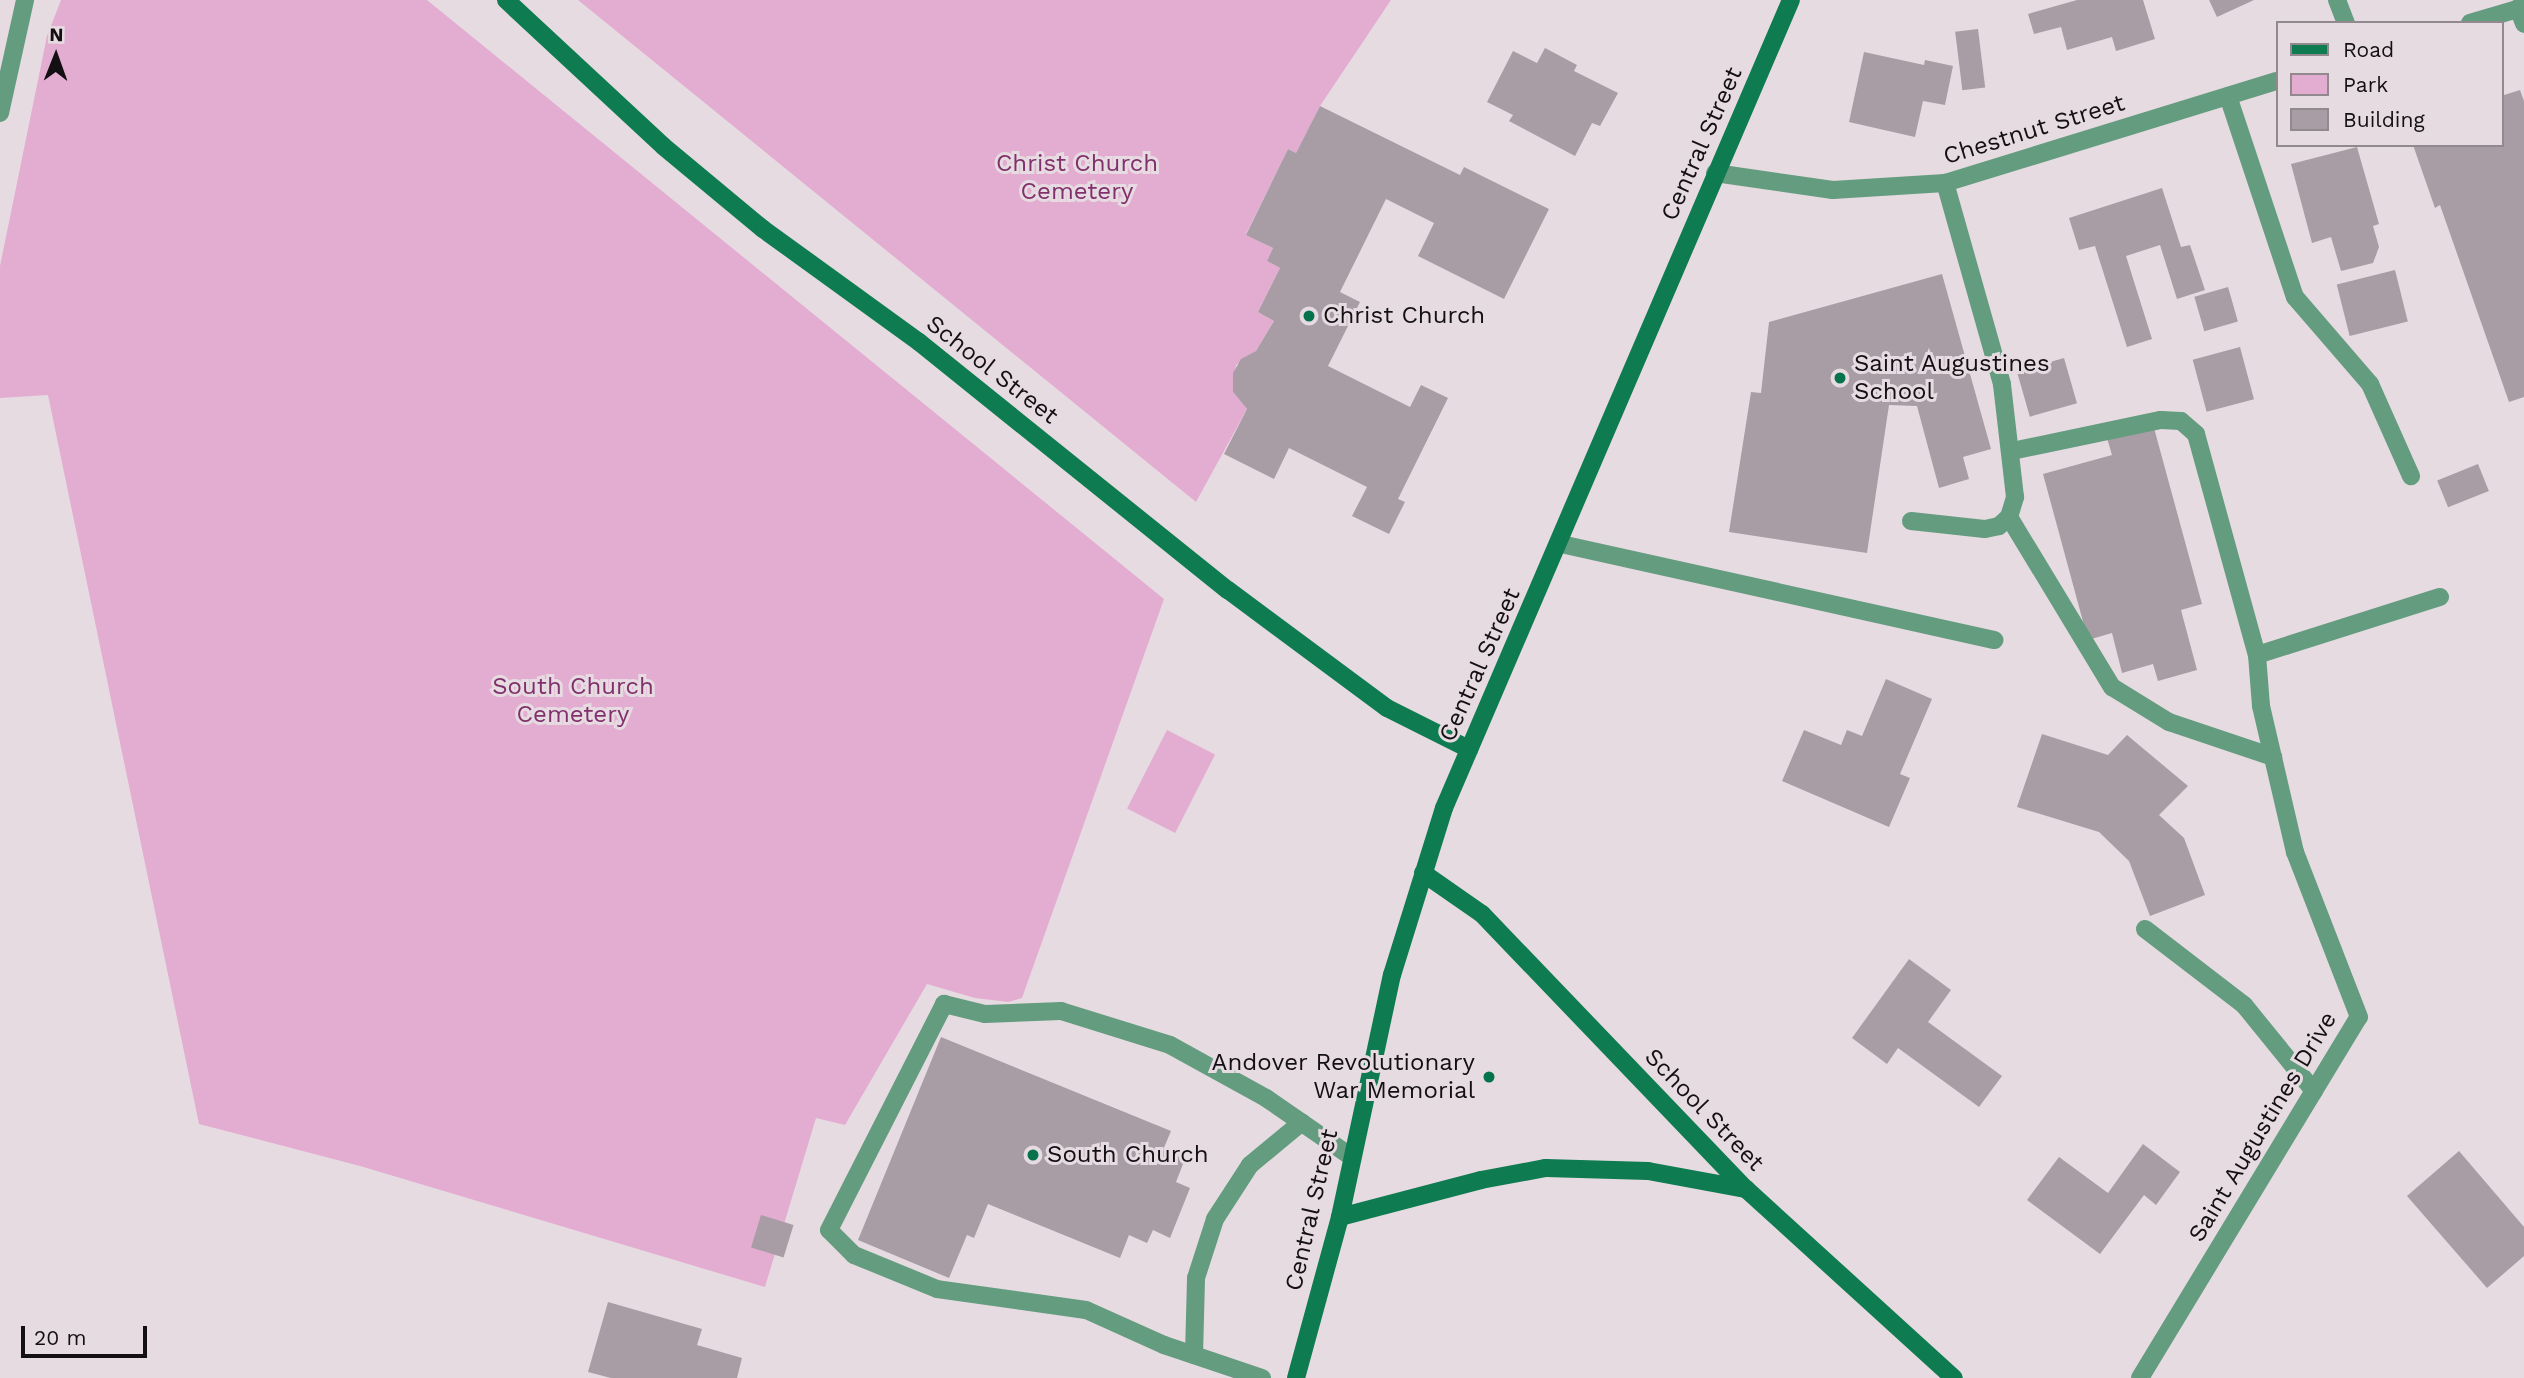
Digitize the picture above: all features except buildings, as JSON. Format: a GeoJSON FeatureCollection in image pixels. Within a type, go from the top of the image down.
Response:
{"type":"FeatureCollection","features":[{"type":"Feature","properties":{"kind":"main road","name":"School Street"},"geometry":{"type":"LineString","coordinates":[[506,0],[663,146],[763,229],[919,342],[1228,590],[1387,708],[1469,749]]}},
{"type":"Feature","properties":{"kind":"main road","name":"Central Street"},"geometry":{"type":"LineString","coordinates":[[1296,1378],[1340,1217],[1350,1156],[1392,975],[1423,873],[1469,749],[1561,544],[1715,173],[1791,0]]}},
{"type":"Feature","properties":{"kind":"main road","name":"School Street"},"geometry":{"type":"LineString","coordinates":[[1423,873],[1482,914],[1746,1189],[1954,1378]]}},
{"type":"Feature","properties":{"kind":"main road"},"geometry":{"type":"LineString","coordinates":[[1340,1217],[1481,1180],[1546,1168],[1648,1171],[1746,1189]]}},
{"type":"Feature","properties":{"kind":"street"},"geometry":{"type":"LineString","coordinates":[[0,113],[25,0]]}},
{"type":"Feature","properties":{"kind":"street"},"geometry":{"type":"LineString","coordinates":[[2337,0],[2345,21]]}},
{"type":"Feature","properties":{"kind":"street"},"geometry":{"type":"LineString","coordinates":[[2480,21],[2522,13]]}},
{"type":"Feature","properties":{"kind":"street","name":"Chestnut Street"},"geometry":{"type":"LineString","coordinates":[[1715,173],[1833,190],[1945,183],[2276,82]]}},
{"type":"Feature","properties":{"kind":"street"},"geometry":{"type":"LineString","coordinates":[[2228,96],[2295,298],[2370,384],[2411,476]]}},
{"type":"Feature","properties":{"kind":"street"},"geometry":{"type":"LineString","coordinates":[[1911,521],[1985,529],[2009,517],[2015,497],[2012,451],[2002,384],[1945,183]]}},
{"type":"Feature","properties":{"kind":"street"},"geometry":{"type":"LineString","coordinates":[[2012,451],[2161,420],[2181,421],[2196,434],[2257,655],[2260,706],[2273,757]]}},
{"type":"Feature","properties":{"kind":"street"},"geometry":{"type":"LineString","coordinates":[[2009,517],[2112,687],[2169,722],[2273,757]]}},
{"type":"Feature","properties":{"kind":"street"},"geometry":{"type":"LineString","coordinates":[[1561,544],[1995,640]]}},
{"type":"Feature","properties":{"kind":"street"},"geometry":{"type":"LineString","coordinates":[[2257,655],[2440,597]]}},
{"type":"Feature","properties":{"kind":"street","name":"Saint Augustines Drive"},"geometry":{"type":"LineString","coordinates":[[2140,1378],[2359,1017],[2295,852],[2273,757]]}},
{"type":"Feature","properties":{"kind":"street"},"geometry":{"type":"LineString","coordinates":[[2145,929],[2244,1005],[2314,1091]]}},
{"type":"Feature","properties":{"kind":"street"},"geometry":{"type":"LineString","coordinates":[[1262,1378],[1194,1355],[1086,1310],[937,1289],[854,1255],[829,1230],[944,1004],[1021,1016],[1061,1011],[1170,1045],[1302,1122],[1350,1156]]}},
{"type":"Feature","properties":{"kind":"street"},"geometry":{"type":"LineString","coordinates":[[1194,1355],[1196,1278],[1215,1220],[1250,1165],[1302,1122]]}},
{"type":"Feature","properties":{"kind":"green space","name":"South Church Cemetery"},"geometry":{"type":"Polygon","coordinates":[[[61,0],[427,0],[1164,599],[1022,998],[1008,1002],[975,998],[927,984],[845,1125],[816,1118],[765,1287],[360,1166],[199,1124],[48,395],[0,398],[0,266],[47,36],[61,0]]]}},
{"type":"Feature","properties":{"kind":"green space","name":"Christ Church Cemetery"},"geometry":{"type":"Polygon","coordinates":[[[578,0],[1391,0],[1320,106],[1296,153],[1288,149],[1246,234],[1273,248],[1267,261],[1280,268],[1258,312],[1274,321],[1256,351],[1236,365],[1233,392],[1247,409],[1196,502],[578,0]]]}},
{"type":"Feature","properties":{"kind":"green space"},"geometry":{"type":"Polygon","coordinates":[[[1167,730],[1215,755],[1175,833],[1127,808],[1167,730]]]}},
{"type":"Feature","properties":{"kind":"place","name":"Christ Church"},"geometry":{"type":"Point","coordinates":[1309,316]}},
{"type":"Feature","properties":{"kind":"place","name":"Saint Augustines School"},"geometry":{"type":"Point","coordinates":[1840,378]}},
{"type":"Feature","properties":{"kind":"place","name":"Andover Revolutionary War Memorial"},"geometry":{"type":"Point","coordinates":[1489,1077]}},
{"type":"Feature","properties":{"kind":"place","name":"South Church"},"geometry":{"type":"Point","coordinates":[1033,1155]}}]}
